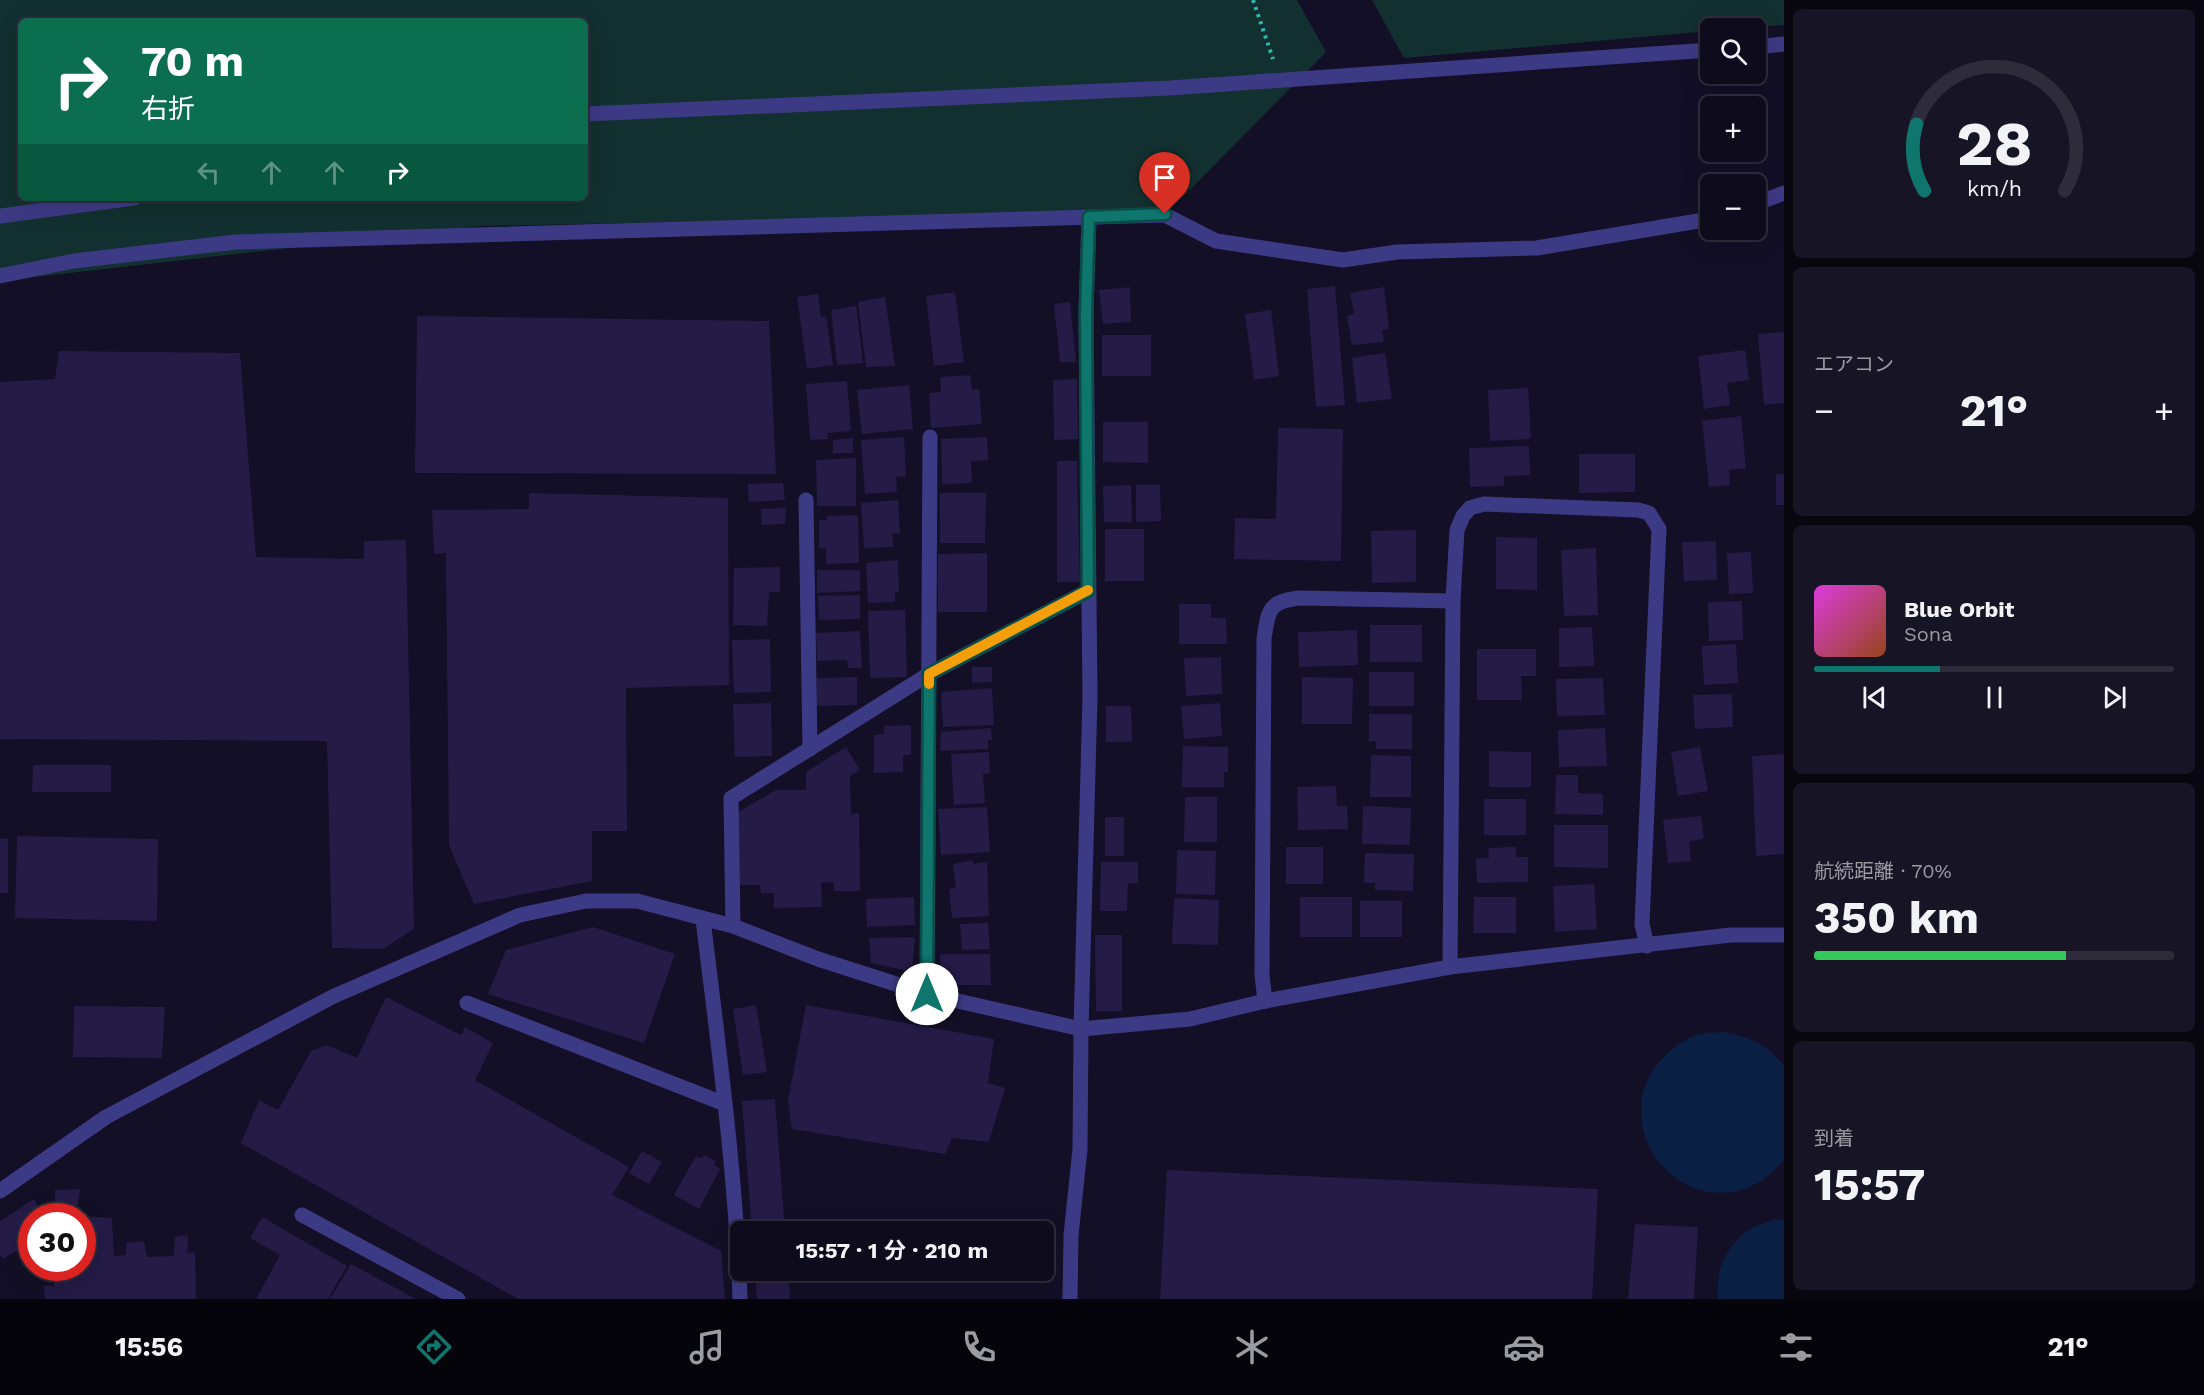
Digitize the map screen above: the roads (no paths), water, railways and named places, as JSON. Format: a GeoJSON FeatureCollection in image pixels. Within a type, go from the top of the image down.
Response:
{"type":"FeatureCollection","features":[{"type":"Feature","properties":{"kind":"street"},"geometry":{"type":"LineString","coordinates":[[1766,46],[1784,44]]}},
{"type":"Feature","properties":{"kind":"street"},"geometry":{"type":"LineString","coordinates":[[588,114],[1170,88],[1700,51]]}},
{"type":"Feature","properties":{"kind":"street"},"geometry":{"type":"LineString","coordinates":[[1766,200],[1784,194]]}},
{"type":"Feature","properties":{"kind":"street"},"geometry":{"type":"LineString","coordinates":[[0,216],[112,201]]}},
{"type":"Feature","properties":{"kind":"street"},"geometry":{"type":"LineString","coordinates":[[0,276],[74,261],[236,242],[1165,214],[1216,241],[1343,260],[1397,252],[1537,248],[1700,221]]}},
{"type":"Feature","properties":{"kind":"street"},"geometry":{"type":"LineString","coordinates":[[1070,1299],[1071,1235],[1080,1149],[1090,697],[1086,312],[1089,217]]}},
{"type":"Feature","properties":{"kind":"street"},"geometry":{"type":"LineString","coordinates":[[927,994],[930,437]]}},
{"type":"Feature","properties":{"kind":"street"},"geometry":{"type":"LineString","coordinates":[[806,500],[810,749]]}},
{"type":"Feature","properties":{"kind":"street"},"geometry":{"type":"LineString","coordinates":[[1450,967],[1453,601],[1457,530],[1463,516],[1470,508],[1484,504],[1638,510],[1649,513],[1655,519],[1659,529],[1642,924],[1647,946]]}},
{"type":"Feature","properties":{"kind":"street"},"geometry":{"type":"LineString","coordinates":[[733,926],[731,798],[929,674],[1088,591]]}},
{"type":"Feature","properties":{"kind":"street"},"geometry":{"type":"LineString","coordinates":[[1265,1001],[1262,963],[1264,639],[1267,616],[1274,604],[1286,599],[1453,601]]}},
{"type":"Feature","properties":{"kind":"street"},"geometry":{"type":"LineString","coordinates":[[0,1191],[106,1117],[322,1002],[520,915],[586,901],[637,901],[733,926],[818,959],[927,994],[1081,1029],[1190,1019],[1265,1001],[1450,967],[1731,935],[1784,935]]}},
{"type":"Feature","properties":{"kind":"street"},"geometry":{"type":"LineString","coordinates":[[703,919],[725,1104],[740,1299]]}},
{"type":"Feature","properties":{"kind":"street"},"geometry":{"type":"LineString","coordinates":[[467,1003],[725,1104]]}},
{"type":"Feature","properties":{"kind":"street"},"geometry":{"type":"LineString","coordinates":[[302,1215],[458,1299]]}},
{"type":"Feature","properties":{"kind":"water"},"geometry":{"type":"Polygon","coordinates":[[[1724,1032],[1757,1043],[1771,1052],[1784,1066],[1784,1160],[1770,1174],[1747,1188],[1725,1193],[1703,1190],[1683,1182],[1665,1169],[1652,1151],[1643,1130],[1641,1106],[1649,1076],[1668,1053],[1697,1035],[1724,1032]]]}},
{"type":"Feature","properties":{"kind":"water"},"geometry":{"type":"Polygon","coordinates":[[[1773,1220],[1784,1220],[1784,1299],[1718,1299],[1720,1269],[1734,1242],[1750,1229],[1773,1220]]]}}]}
